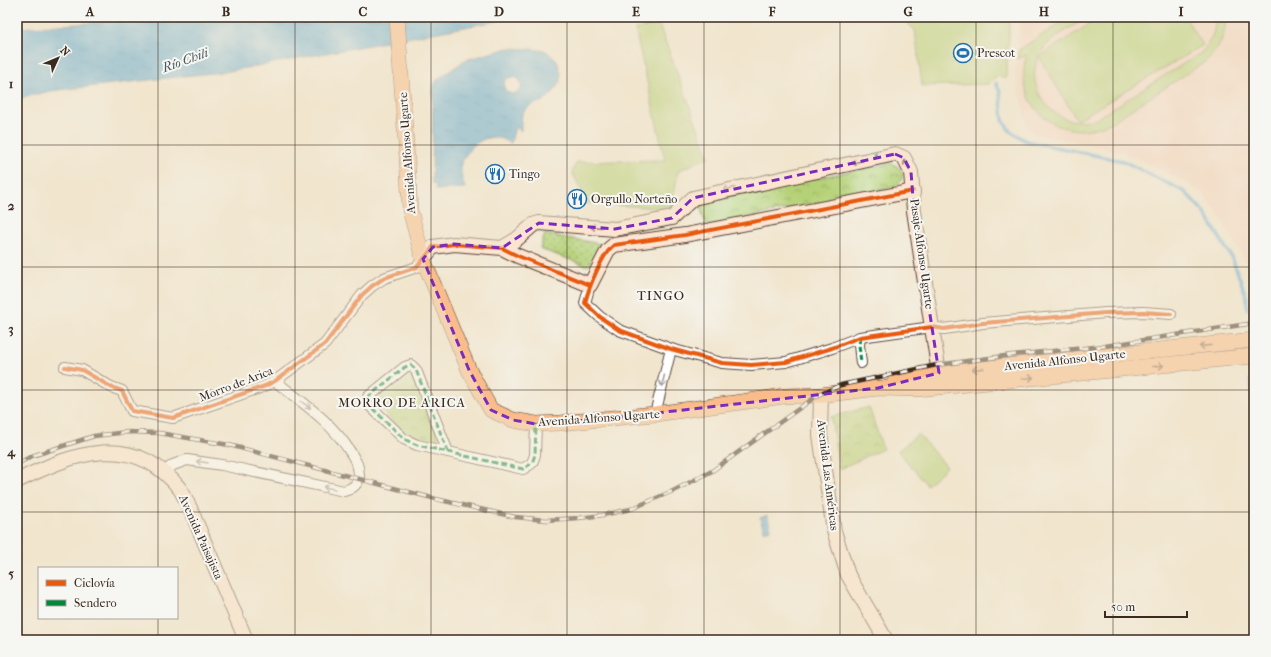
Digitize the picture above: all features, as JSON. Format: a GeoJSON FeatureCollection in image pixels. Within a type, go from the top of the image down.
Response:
{"type":"FeatureCollection","features":[{"type":"Feature","properties":{"kind":"main road","name":"Avenida Alfonso Ugarte"},"geometry":{"type":"LineString","coordinates":[[397,17],[410,210],[423,259],[469,370],[491,410],[513,420],[536,424],[560,423],[655,414],[784,396],[821,395],[878,388],[918,388],[939,380],[1249,340]]}},
{"type":"Feature","properties":{"kind":"main road","name":"Avenida Alfonso Ugarte"},"geometry":{"type":"LineString","coordinates":[[939,380],[1248,356]]}},
{"type":"Feature","properties":{"kind":"street","name":"Pasaje Alfonso Ugarte"},"geometry":{"type":"LineString","coordinates":[[678,213],[693,198],[875,155],[895,154],[904,158],[911,172],[914,211],[939,380]]}},
{"type":"Feature","properties":{"kind":"street"},"geometry":{"type":"LineString","coordinates":[[913,192],[685,235],[614,245],[608,250],[590,285],[585,303],[600,317],[619,330],[671,349],[722,363],[751,365],[786,362],[832,348],[860,337],[932,327],[944,329],[983,323],[1106,313],[1143,312],[1171,314]]}},
{"type":"Feature","properties":{"kind":"street"},"geometry":{"type":"LineString","coordinates":[[502,248],[518,239],[533,225],[539,223],[615,229],[672,218],[678,213],[685,235]]}},
{"type":"Feature","properties":{"kind":"street"},"geometry":{"type":"LineString","coordinates":[[614,245],[615,229]]}},
{"type":"Feature","properties":{"kind":"street"},"geometry":{"type":"LineString","coordinates":[[423,259],[433,247],[454,244],[502,248],[590,285]]}},
{"type":"Feature","properties":{"kind":"street","name":"Morro de Arica"},"geometry":{"type":"LineString","coordinates":[[65,367],[82,370],[111,387],[122,391],[132,411],[173,418],[265,386],[275,381],[325,344],[362,295],[372,286],[384,278],[417,267],[423,259]]}},
{"type":"Feature","properties":{"kind":"street"},"geometry":{"type":"LineString","coordinates":[[860,337],[859,345],[861,363]]}},
{"type":"Feature","properties":{"kind":"street"},"geometry":{"type":"LineString","coordinates":[[655,414],[671,349]]}},
{"type":"Feature","properties":{"kind":"street"},"geometry":{"type":"LineString","coordinates":[[448,452],[416,370],[411,366],[405,367],[368,396],[368,404],[404,439],[417,445],[523,469],[532,463],[535,455],[536,424]]}},
{"type":"Feature","properties":{"kind":"street"},"geometry":{"type":"LineString","coordinates":[[164,472],[173,465],[187,460],[222,465],[344,491],[354,487],[359,479],[359,467],[345,444],[332,427],[275,381]]}},
{"type":"Feature","properties":{"kind":"street","name":"Avenida Las Américas"},"geometry":{"type":"LineString","coordinates":[[821,395],[820,435],[834,531],[848,575],[886,640]]}},
{"type":"Feature","properties":{"kind":"street","name":"Avenida Paisajista"},"geometry":{"type":"LineString","coordinates":[[17,481],[63,460],[89,453],[111,451],[129,454],[148,462],[164,472],[180,490],[190,508],[246,640]]}},
{"type":"Feature","properties":{"kind":"highlighted area"},"geometry":{"type":"Polygon","coordinates":[[[895,154],[904,158],[911,172],[914,211],[939,373],[878,388],[603,419],[536,424],[513,420],[491,410],[469,370],[423,259],[433,247],[454,244],[502,248],[539,223],[615,229],[672,218],[693,198],[895,154]]]}},
{"type":"Feature","properties":{"kind":"shaded area"},"geometry":{"type":"Polygon","coordinates":[[[1021,17],[1254,17],[1254,285],[1247,266],[1222,220],[1201,192],[1176,177],[1125,153],[1058,138],[1037,135],[1028,130],[1015,73],[1021,17]]]}},
{"type":"Feature","properties":{"kind":"green space","name":"Prescot"},"geometry":{"type":"Polygon","coordinates":[[[908,17],[1010,17],[1006,79],[997,76],[988,84],[922,86],[915,30],[909,25],[908,17]]]}},
{"type":"Feature","properties":{"kind":"green space"},"geometry":{"type":"Polygon","coordinates":[[[1070,17],[1089,17],[1064,32],[1046,46],[1037,60],[1035,80],[1042,99],[1048,107],[1066,119],[1077,121],[1096,119],[1202,52],[1212,36],[1215,27],[1215,17],[1225,17],[1225,30],[1218,47],[1205,62],[1110,123],[1096,128],[1081,130],[1068,129],[1055,124],[1044,117],[1035,107],[1028,94],[1024,79],[1026,55],[1018,59],[1019,50],[1070,17]]]}},
{"type":"Feature","properties":{"kind":"green space"},"geometry":{"type":"Polygon","coordinates":[[[1100,17],[1185,17],[1203,45],[1077,120],[1039,57],[1100,17]]]}},
{"type":"Feature","properties":{"kind":"green space"},"geometry":{"type":"Polygon","coordinates":[[[659,25],[709,157],[678,171],[672,209],[588,203],[572,172],[577,162],[665,160],[635,29],[659,25]]]}},
{"type":"Feature","properties":{"kind":"green space"},"geometry":{"type":"Polygon","coordinates":[[[891,163],[899,168],[902,174],[901,180],[895,187],[706,226],[699,202],[891,163]]]}},
{"type":"Feature","properties":{"kind":"green space"},"geometry":{"type":"Polygon","coordinates":[[[545,234],[601,244],[588,266],[540,249],[545,234]]]}},
{"type":"Feature","properties":{"kind":"green space"},"geometry":{"type":"Polygon","coordinates":[[[407,375],[413,378],[440,442],[435,445],[408,438],[379,407],[377,395],[400,376],[407,375]]]}},
{"type":"Feature","properties":{"kind":"green space"},"geometry":{"type":"Polygon","coordinates":[[[869,407],[883,449],[839,469],[831,417],[869,407]]]}},
{"type":"Feature","properties":{"kind":"green space"},"geometry":{"type":"Polygon","coordinates":[[[918,434],[947,467],[927,485],[898,451],[918,434]]]}},
{"type":"Feature","properties":{"kind":"water","name":"Río Chili"},"geometry":{"type":"Polygon","coordinates":[[[149,17],[519,17],[230,71],[50,91],[17,99],[17,28],[130,20],[149,17]]]}},
{"type":"Feature","properties":{"kind":"water"},"geometry":{"type":"Polygon","coordinates":[[[509,48],[546,51],[557,61],[561,72],[560,82],[552,94],[543,101],[531,105],[523,112],[521,131],[515,127],[511,143],[499,138],[486,138],[470,149],[461,167],[461,175],[465,188],[436,190],[436,185],[432,184],[433,87],[437,80],[465,60],[509,48]],[[513,77],[506,80],[504,84],[506,90],[512,94],[517,93],[521,89],[519,80],[513,77]]]}},
{"type":"Feature","properties":{"kind":"water"},"geometry":{"type":"Polygon","coordinates":[[[767,515],[771,529],[764,531],[760,518],[767,515]]]}},
{"type":"Feature","properties":{"kind":"waterway"},"geometry":{"type":"LineString","coordinates":[[996,83],[1000,92],[1003,120],[1010,131],[1026,141],[1123,161],[1185,192],[1204,212],[1232,258],[1247,298],[1247,309]]}},
{"type":"Feature","properties":{"kind":"waterway"},"geometry":{"type":"LineString","coordinates":[[1250,380],[1254,400]]}},
{"type":"Feature","properties":{"kind":"railway"},"geometry":{"type":"LineString","coordinates":[[17,464],[32,456],[94,436],[127,432],[159,433],[229,445],[436,499],[515,517],[546,520],[579,518],[631,509],[675,490],[712,471],[818,395],[841,385],[937,365],[1012,355],[1105,346],[1254,323]]}},
{"type":"Feature","properties":{"kind":"marked path"},"geometry":{"type":"LineString","coordinates":[[875,152],[876,158]]}},
{"type":"Feature","properties":{"kind":"marked path"},"geometry":{"type":"LineString","coordinates":[[860,337],[859,345],[861,363]]}},
{"type":"Feature","properties":{"kind":"marked path"},"geometry":{"type":"LineString","coordinates":[[448,452],[416,370],[411,365],[405,367],[368,397],[368,404],[404,439],[417,445],[523,469],[532,463],[535,455],[536,424]]}},
{"type":"Feature","properties":{"kind":"cycle path"},"geometry":{"type":"LineString","coordinates":[[913,191],[685,235],[614,245],[609,249],[601,263],[585,303],[600,317],[619,330],[671,349],[722,363],[751,365],[786,362],[832,348],[860,337],[932,327],[944,329],[983,323],[1106,313],[1143,312],[1171,314]]}},
{"type":"Feature","properties":{"kind":"cycle path"},"geometry":{"type":"LineString","coordinates":[[65,367],[82,370],[111,387],[122,391],[132,411],[173,418],[265,386],[275,381],[325,344],[362,295],[372,286],[384,278],[417,267],[433,247],[454,244],[502,248],[590,285]]}},
{"type":"Feature","properties":{"kind":"place","name":"Prescot"},"geometry":{"type":"Point","coordinates":[963,53]}},
{"type":"Feature","properties":{"kind":"place","name":"Tingo"},"geometry":{"type":"Point","coordinates":[495,174]}},
{"type":"Feature","properties":{"kind":"place","name":"Orgullo Norteño"},"geometry":{"type":"Point","coordinates":[577,199]}},
{"type":"Feature","properties":{"kind":"district","name":"TINGO"},"geometry":{"type":"Point","coordinates":[661,295]}},
{"type":"Feature","properties":{"kind":"district","name":"MORRO DE ARICA"},"geometry":{"type":"Point","coordinates":[402,402]}}]}
